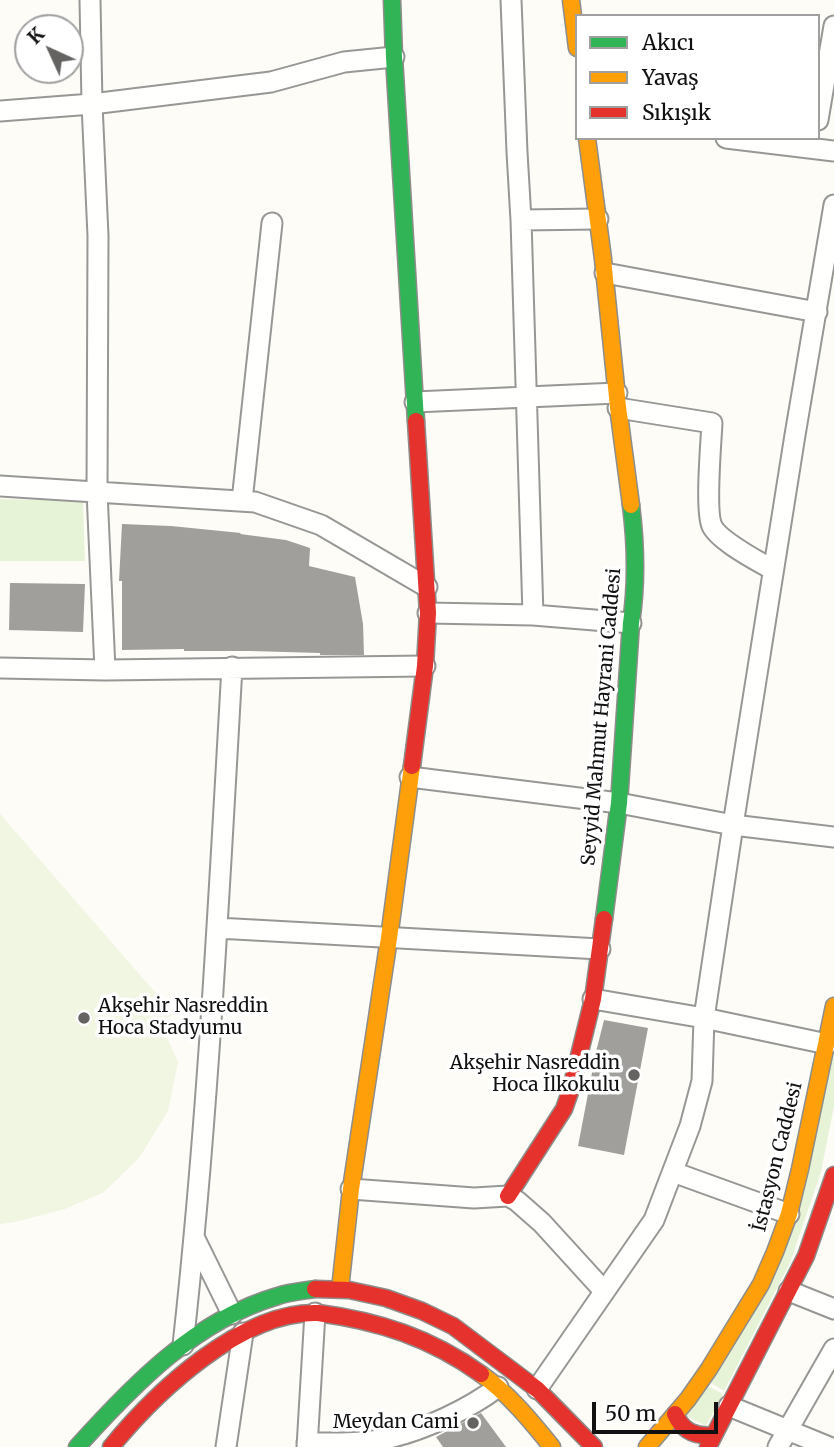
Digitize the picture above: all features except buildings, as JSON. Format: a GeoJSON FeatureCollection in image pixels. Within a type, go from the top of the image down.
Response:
{"type":"FeatureCollection","features":[{"type":"Feature","properties":{"kind":"street"},"geometry":{"type":"LineString","coordinates":[[90,0],[98,236],[97,492],[105,670]]}},
{"type":"Feature","properties":{"kind":"street"},"geometry":{"type":"LineString","coordinates":[[340,1289],[351,1189],[389,939],[425,666],[428,613],[392,0]]}},
{"type":"Feature","properties":{"kind":"street"},"geometry":{"type":"LineString","coordinates":[[511,0],[521,220],[533,615]]}},
{"type":"Feature","properties":{"kind":"street"},"geometry":{"type":"LineString","coordinates":[[571,0],[575,32]]}},
{"type":"Feature","properties":{"kind":"street"},"geometry":{"type":"LineString","coordinates":[[820,108],[834,26]]}},
{"type":"Feature","properties":{"kind":"street"},"geometry":{"type":"LineString","coordinates":[[0,111],[92,104],[271,82],[344,62],[394,57]]}},
{"type":"Feature","properties":{"kind":"street","name":"Seyyid Mahmut Hayrani Caddesi"},"geometry":{"type":"LineString","coordinates":[[508,1196],[564,1109],[593,999],[619,803],[631,623],[635,604],[636,561],[605,273],[587,140]]}},
{"type":"Feature","properties":{"kind":"street"},"geometry":{"type":"LineString","coordinates":[[761,140],[814,143],[834,151]]}},
{"type":"Feature","properties":{"kind":"street"},"geometry":{"type":"LineString","coordinates":[[537,1389],[654,1220],[690,1126],[702,1081],[704,1018],[733,825],[794,435],[834,205]]}},
{"type":"Feature","properties":{"kind":"street"},"geometry":{"type":"LineString","coordinates":[[521,220],[598,219]]}},
{"type":"Feature","properties":{"kind":"street"},"geometry":{"type":"LineString","coordinates":[[242,501],[272,223]]}},
{"type":"Feature","properties":{"kind":"street"},"geometry":{"type":"LineString","coordinates":[[605,273],[817,312]]}},
{"type":"Feature","properties":{"kind":"street"},"geometry":{"type":"LineString","coordinates":[[415,402],[527,398],[617,401],[712,423],[709,512],[712,527],[727,542],[773,570]]}},
{"type":"Feature","properties":{"kind":"street"},"geometry":{"type":"LineString","coordinates":[[0,486],[255,502],[321,525],[427,587]]}},
{"type":"Feature","properties":{"kind":"street"},"geometry":{"type":"LineString","coordinates":[[428,613],[533,615],[631,623]]}},
{"type":"Feature","properties":{"kind":"street"},"geometry":{"type":"LineString","coordinates":[[0,668],[105,670],[425,666]]}},
{"type":"Feature","properties":{"kind":"street"},"geometry":{"type":"LineString","coordinates":[[183,1345],[195,1238],[232,667]]}},
{"type":"Feature","properties":{"kind":"street"},"geometry":{"type":"LineString","coordinates":[[410,777],[619,803],[733,825],[834,837]]}},
{"type":"Feature","properties":{"kind":"street"},"geometry":{"type":"LineString","coordinates":[[217,928],[600,949]]}},
{"type":"Feature","properties":{"kind":"street"},"geometry":{"type":"LineString","coordinates":[[593,999],[704,1018],[827,1044]]}},
{"type":"Feature","properties":{"kind":"street","name":"İstasyon Caddesi"},"geometry":{"type":"LineString","coordinates":[[647,1447],[676,1414],[709,1369],[761,1284],[775,1252],[789,1214],[800,1169],[834,1006]]}},
{"type":"Feature","properties":{"kind":"street"},"geometry":{"type":"LineString","coordinates":[[673,1172],[789,1214]]}},
{"type":"Feature","properties":{"kind":"street"},"geometry":{"type":"LineString","coordinates":[[676,1414],[683,1428],[711,1441],[806,1256],[834,1175]]}},
{"type":"Feature","properties":{"kind":"street"},"geometry":{"type":"LineString","coordinates":[[351,1189],[474,1198],[508,1196],[541,1223],[604,1291]]}},
{"type":"Feature","properties":{"kind":"street"},"geometry":{"type":"LineString","coordinates":[[195,1238],[232,1314]]}},
{"type":"Feature","properties":{"kind":"street"},"geometry":{"type":"LineString","coordinates":[[77,1447],[115,1406],[202,1331],[271,1297],[318,1289],[340,1289],[382,1297],[453,1326],[537,1389],[575,1431],[594,1447]]}},
{"type":"Feature","properties":{"kind":"street"},"geometry":{"type":"LineString","coordinates":[[789,1291],[834,1309]]}},
{"type":"Feature","properties":{"kind":"street"},"geometry":{"type":"LineString","coordinates":[[314,1313],[307,1445],[388,1439],[419,1429],[456,1412],[479,1401],[498,1387]]}},
{"type":"Feature","properties":{"kind":"street"},"geometry":{"type":"LineString","coordinates":[[111,1447],[132,1421],[209,1354],[243,1333],[291,1316],[314,1313],[366,1320],[410,1333],[449,1352],[490,1380],[520,1407],[552,1447]]}},
{"type":"Feature","properties":{"kind":"street"},"geometry":{"type":"LineString","coordinates":[[226,1447],[243,1333]]}},
{"type":"Feature","properties":{"kind":"street"},"geometry":{"type":"LineString","coordinates":[[783,1438],[834,1349]]}},
{"type":"Feature","properties":{"kind":"street"},"geometry":{"type":"LineString","coordinates":[[729,1406],[783,1438],[829,1447]]}},
{"type":"Feature","properties":{"kind":"green space"},"geometry":{"type":"Polygon","coordinates":[[[0,499],[83,501],[85,561],[0,561],[0,499]]]}},
{"type":"Feature","properties":{"kind":"green space","name":"Akşehir Nasreddin Hoca Stadyumu"},"geometry":{"type":"Polygon","coordinates":[[[0,814],[174,1014],[160,1022],[178,1062],[168,1111],[139,1158],[104,1192],[65,1209],[0,1224],[0,814]]]}},
{"type":"Feature","properties":{"kind":"green space"},"geometry":{"type":"Polygon","coordinates":[[[834,1045],[834,1106],[821,1172],[790,1263],[724,1391],[711,1383],[749,1322],[834,1045]]]}},
{"type":"Feature","properties":{"kind":"green space"},"geometry":{"type":"Polygon","coordinates":[[[708,1386],[723,1394],[706,1426],[685,1415],[708,1386]]]}},
{"type":"Feature","properties":{"kind":"traffic: fast"},"geometry":{"type":"LineString","coordinates":[[392,0],[416,421]]}},
{"type":"Feature","properties":{"kind":"traffic: fast"},"geometry":{"type":"LineString","coordinates":[[604,919],[619,803],[635,579],[631,505]]}},
{"type":"Feature","properties":{"kind":"traffic: fast"},"geometry":{"type":"LineString","coordinates":[[77,1447],[143,1378],[193,1338],[248,1307],[283,1295],[315,1289]]}},
{"type":"Feature","properties":{"kind":"traffic: slow"},"geometry":{"type":"LineString","coordinates":[[571,0],[575,32]]}},
{"type":"Feature","properties":{"kind":"traffic: slow"},"geometry":{"type":"LineString","coordinates":[[587,140],[631,505]]}},
{"type":"Feature","properties":{"kind":"traffic: slow"},"geometry":{"type":"LineString","coordinates":[[340,1289],[351,1189],[412,766]]}},
{"type":"Feature","properties":{"kind":"traffic: slow"},"geometry":{"type":"LineString","coordinates":[[647,1447],[688,1399],[709,1369],[761,1284],[775,1252],[789,1214],[800,1169],[834,1006]]}},
{"type":"Feature","properties":{"kind":"traffic: slow"},"geometry":{"type":"LineString","coordinates":[[481,1374],[510,1399],[552,1447]]}},
{"type":"Feature","properties":{"kind":"traffic: jam"},"geometry":{"type":"LineString","coordinates":[[412,766],[425,666],[428,613],[416,421]]}},
{"type":"Feature","properties":{"kind":"traffic: jam"},"geometry":{"type":"LineString","coordinates":[[508,1196],[564,1109],[570,1092],[593,999],[604,919]]}},
{"type":"Feature","properties":{"kind":"traffic: jam"},"geometry":{"type":"LineString","coordinates":[[708,1447],[806,1256],[834,1175]]}},
{"type":"Feature","properties":{"kind":"traffic: jam"},"geometry":{"type":"LineString","coordinates":[[315,1289],[349,1290],[386,1298],[453,1326],[538,1390],[594,1447]]}},
{"type":"Feature","properties":{"kind":"traffic: jam"},"geometry":{"type":"LineString","coordinates":[[111,1447],[152,1402],[203,1358],[260,1325],[289,1316],[318,1313],[383,1326],[443,1350],[481,1374]]}},
{"type":"Feature","properties":{"kind":"traffic: jam"},"geometry":{"type":"LineString","coordinates":[[675,1414],[691,1432],[714,1435]]}},
{"type":"Feature","properties":{"kind":"place","name":"Akşehir Nasreddin Hoca Stadyumu"},"geometry":{"type":"Point","coordinates":[84,1018]}},
{"type":"Feature","properties":{"kind":"place","name":"Akşehir Nasreddin Hoca İlkokulu"},"geometry":{"type":"Point","coordinates":[634,1075]}},
{"type":"Feature","properties":{"kind":"place","name":"Meydan Cami"},"geometry":{"type":"Point","coordinates":[473,1423]}}]}
